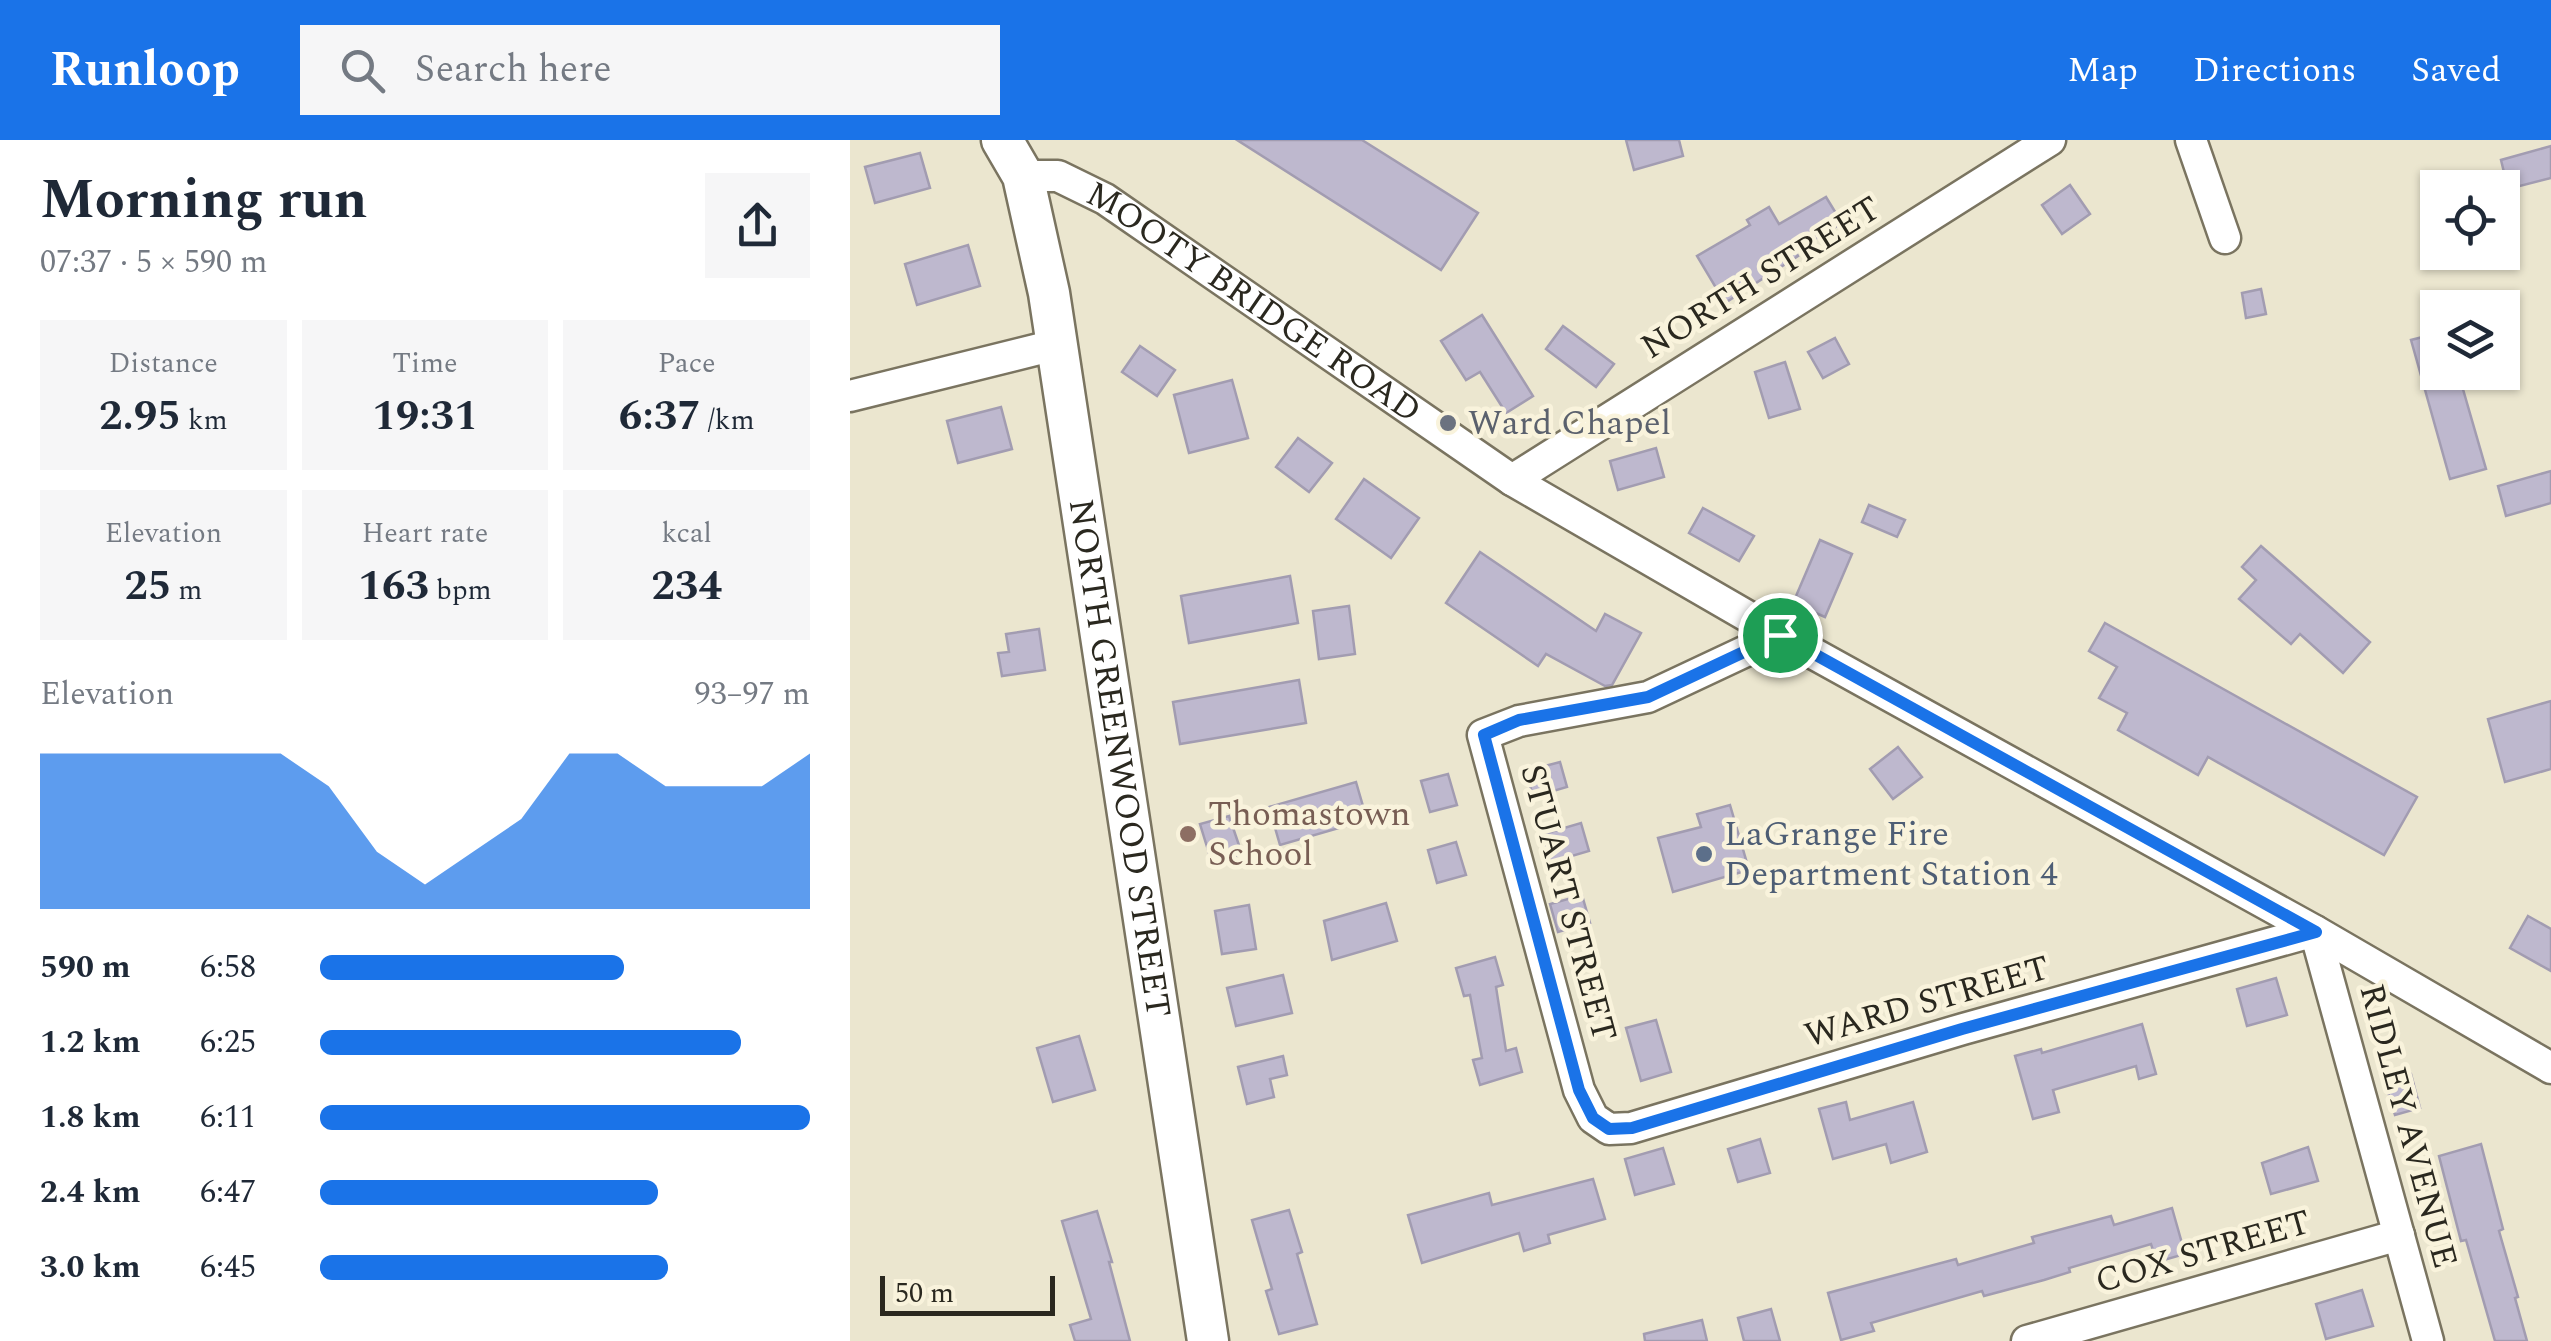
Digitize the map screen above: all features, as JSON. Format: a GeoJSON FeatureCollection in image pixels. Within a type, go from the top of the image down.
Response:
{"type":"FeatureCollection","features":[{"type":"Feature","properties":{"kind":"main road"},"geometry":{"type":"LineString","coordinates":[[1002,140],[1023,176]]}},
{"type":"Feature","properties":{"kind":"main road","name":"NORTH GREENWOOD STREET"},"geometry":{"type":"LineString","coordinates":[[1023,176],[1039,242],[1208,1341]]}},
{"type":"Feature","properties":{"kind":"street","name":"NORTH STREET"},"geometry":{"type":"LineString","coordinates":[[1512,480],[2050,140]]}},
{"type":"Feature","properties":{"kind":"street"},"geometry":{"type":"LineString","coordinates":[[2192,140],[2225,238]]}},
{"type":"Feature","properties":{"kind":"street","name":"MOOTY BRIDGE ROAD"},"geometry":{"type":"LineString","coordinates":[[1023,176],[1058,176],[1105,200],[1512,480],[2551,1068]]}},
{"type":"Feature","properties":{"kind":"street"},"geometry":{"type":"LineString","coordinates":[[850,396],[1055,345]]}},
{"type":"Feature","properties":{"kind":"street","name":"STUART STREET"},"geometry":{"type":"LineString","coordinates":[[1579,1090],[1484,735],[1519,720],[1648,697],[1780,635]]}},
{"type":"Feature","properties":{"kind":"street","name":"WARD STREET"},"geometry":{"type":"LineString","coordinates":[[1579,1090],[1593,1118],[1609,1129],[1632,1128],[1962,1029],[2316,932]]}},
{"type":"Feature","properties":{"kind":"street","name":"RIDLEY AVENUE"},"geometry":{"type":"LineString","coordinates":[[2316,932],[2428,1341]]}},
{"type":"Feature","properties":{"kind":"street","name":"COX STREET"},"geometry":{"type":"LineString","coordinates":[[2028,1341],[2399,1234]]}},
{"type":"Feature","properties":{"kind":"building"},"geometry":{"type":"Polygon","coordinates":[[[1237,140],[1362,140],[1478,213],[1441,270],[1237,140]]]}},
{"type":"Feature","properties":{"kind":"building"},"geometry":{"type":"Polygon","coordinates":[[[1626,140],[1679,140],[1683,156],[1634,170],[1626,140]]]}},
{"type":"Feature","properties":{"kind":"building"},"geometry":{"type":"Polygon","coordinates":[[[2551,146],[2551,178],[2520,186],[2520,170],[2503,170],[2501,160],[2551,146]]]}},
{"type":"Feature","properties":{"kind":"building"},"geometry":{"type":"Polygon","coordinates":[[[920,153],[930,188],[875,203],[865,167],[920,153]]]}},
{"type":"Feature","properties":{"kind":"building"},"geometry":{"type":"Polygon","coordinates":[[[2070,185],[2090,214],[2062,234],[2042,205],[2070,185]]]}},
{"type":"Feature","properties":{"kind":"building"},"geometry":{"type":"Polygon","coordinates":[[[1826,197],[1842,223],[1795,251],[1798,256],[1725,303],[1697,256],[1750,225],[1747,220],[1769,207],[1779,224],[1826,197]]]}},
{"type":"Feature","properties":{"kind":"building"},"geometry":{"type":"Polygon","coordinates":[[[968,245],[980,286],[917,305],[905,264],[968,245]]]}},
{"type":"Feature","properties":{"kind":"building"},"geometry":{"type":"Polygon","coordinates":[[[2261,289],[2266,314],[2246,318],[2242,293],[2261,289]]]}},
{"type":"Feature","properties":{"kind":"building"},"geometry":{"type":"Polygon","coordinates":[[[1482,315],[1533,396],[1506,413],[1480,372],[1466,380],[1441,341],[1482,315]]]}},
{"type":"Feature","properties":{"kind":"building"},"geometry":{"type":"Polygon","coordinates":[[[1563,326],[1614,364],[1596,387],[1546,349],[1563,326]]]}},
{"type":"Feature","properties":{"kind":"building"},"geometry":{"type":"Polygon","coordinates":[[[1835,338],[1849,364],[1823,378],[1808,352],[1835,338]]]}},
{"type":"Feature","properties":{"kind":"building"},"geometry":{"type":"Polygon","coordinates":[[[2420,338],[2420,372],[2411,340],[2420,338]]]}},
{"type":"Feature","properties":{"kind":"building"},"geometry":{"type":"Polygon","coordinates":[[[1140,346],[1175,370],[1157,396],[1122,372],[1140,346]]]}},
{"type":"Feature","properties":{"kind":"building"},"geometry":{"type":"Polygon","coordinates":[[[1785,362],[1800,409],[1769,418],[1755,372],[1785,362]]]}},
{"type":"Feature","properties":{"kind":"building"},"geometry":{"type":"Polygon","coordinates":[[[1232,380],[1248,438],[1189,453],[1174,395],[1232,380]]]}},
{"type":"Feature","properties":{"kind":"building"},"geometry":{"type":"Polygon","coordinates":[[[2425,390],[2463,390],[2486,469],[2450,479],[2425,390]]]}},
{"type":"Feature","properties":{"kind":"building"},"geometry":{"type":"Polygon","coordinates":[[[1001,407],[1012,449],[958,463],[947,421],[1001,407]]]}},
{"type":"Feature","properties":{"kind":"building"},"geometry":{"type":"Polygon","coordinates":[[[1298,438],[1332,463],[1309,492],[1276,467],[1298,438]]]}},
{"type":"Feature","properties":{"kind":"building"},"geometry":{"type":"Polygon","coordinates":[[[1656,448],[1664,477],[1618,490],[1610,461],[1656,448]]]}},
{"type":"Feature","properties":{"kind":"building"},"geometry":{"type":"Polygon","coordinates":[[[2551,471],[2551,503],[2506,516],[2498,486],[2551,471]]]}},
{"type":"Feature","properties":{"kind":"building"},"geometry":{"type":"Polygon","coordinates":[[[1364,479],[1419,518],[1391,558],[1336,519],[1364,479]]]}},
{"type":"Feature","properties":{"kind":"building"},"geometry":{"type":"Polygon","coordinates":[[[1869,505],[1905,520],[1897,537],[1862,522],[1869,505]]]}},
{"type":"Feature","properties":{"kind":"building"},"geometry":{"type":"Polygon","coordinates":[[[1703,508],[1754,536],[1739,561],[1689,533],[1703,508]]]}},
{"type":"Feature","properties":{"kind":"building"},"geometry":{"type":"Polygon","coordinates":[[[1820,540],[1852,554],[1825,617],[1793,603],[1820,540]]]}},
{"type":"Feature","properties":{"kind":"building"},"geometry":{"type":"Polygon","coordinates":[[[2261,546],[2370,642],[2343,673],[2300,634],[2291,644],[2239,599],[2256,580],[2242,567],[2261,546]]]}},
{"type":"Feature","properties":{"kind":"building"},"geometry":{"type":"Polygon","coordinates":[[[1480,552],[1596,631],[1605,614],[1641,633],[1612,685],[1605,686],[1546,654],[1538,666],[1446,603],[1480,552]]]}},
{"type":"Feature","properties":{"kind":"building"},"geometry":{"type":"Polygon","coordinates":[[[1290,576],[1298,623],[1189,643],[1181,596],[1290,576]]]}},
{"type":"Feature","properties":{"kind":"building"},"geometry":{"type":"Polygon","coordinates":[[[1349,606],[1355,654],[1319,659],[1313,611],[1349,606]]]}},
{"type":"Feature","properties":{"kind":"building"},"geometry":{"type":"Polygon","coordinates":[[[2105,623],[2417,797],[2384,855],[2208,757],[2198,775],[2118,730],[2127,713],[2099,698],[2117,667],[2089,651],[2105,623]]]}},
{"type":"Feature","properties":{"kind":"building"},"geometry":{"type":"Polygon","coordinates":[[[1039,629],[1045,670],[1002,676],[998,653],[1009,652],[1006,634],[1039,629]]]}},
{"type":"Feature","properties":{"kind":"building"},"geometry":{"type":"Polygon","coordinates":[[[1299,680],[1306,723],[1180,744],[1173,702],[1299,680]]]}},
{"type":"Feature","properties":{"kind":"building"},"geometry":{"type":"Polygon","coordinates":[[[2551,701],[2551,769],[2505,782],[2488,719],[2551,701]]]}},
{"type":"Feature","properties":{"kind":"building"},"geometry":{"type":"Polygon","coordinates":[[[1898,747],[1922,777],[1893,799],[1870,769],[1898,747]]]}},
{"type":"Feature","properties":{"kind":"building"},"geometry":{"type":"Polygon","coordinates":[[[1560,762],[1567,787],[1533,797],[1526,771],[1560,762]]]}},
{"type":"Feature","properties":{"kind":"building"},"geometry":{"type":"Polygon","coordinates":[[[1448,774],[1457,805],[1430,812],[1421,781],[1448,774]]]}},
{"type":"Feature","properties":{"kind":"building"},"geometry":{"type":"Polygon","coordinates":[[[1356,782],[1367,820],[1280,845],[1269,807],[1356,782]]]}},
{"type":"Feature","properties":{"kind":"building","name":"LaGrange Fire Department Station 4"},"geometry":{"type":"Polygon","coordinates":[[[1730,805],[1749,870],[1673,892],[1658,838],[1701,827],[1697,814],[1730,805]]]}},
{"type":"Feature","properties":{"kind":"building"},"geometry":{"type":"Polygon","coordinates":[[[1229,816],[1242,854],[1212,863],[1200,824],[1229,816]]]}},
{"type":"Feature","properties":{"kind":"building"},"geometry":{"type":"Polygon","coordinates":[[[1581,823],[1589,851],[1548,863],[1540,835],[1581,823]]]}},
{"type":"Feature","properties":{"kind":"building"},"geometry":{"type":"Polygon","coordinates":[[[1456,842],[1466,875],[1437,883],[1428,850],[1456,842]]]}},
{"type":"Feature","properties":{"kind":"building"},"geometry":{"type":"Polygon","coordinates":[[[1582,895],[1590,923],[1558,932],[1550,904],[1582,895]]]}},
{"type":"Feature","properties":{"kind":"building"},"geometry":{"type":"Polygon","coordinates":[[[1386,903],[1397,941],[1332,960],[1324,921],[1386,903]]]}},
{"type":"Feature","properties":{"kind":"building"},"geometry":{"type":"Polygon","coordinates":[[[1249,905],[1256,949],[1222,954],[1215,911],[1249,905]]]}},
{"type":"Feature","properties":{"kind":"building"},"geometry":{"type":"Polygon","coordinates":[[[2528,916],[2551,929],[2551,971],[2510,948],[2528,916]]]}},
{"type":"Feature","properties":{"kind":"building"},"geometry":{"type":"Polygon","coordinates":[[[1495,957],[1503,985],[1496,987],[1506,1051],[1516,1048],[1522,1072],[1480,1085],[1473,1060],[1482,1058],[1470,995],[1464,996],[1456,968],[1495,957]]]}},
{"type":"Feature","properties":{"kind":"building"},"geometry":{"type":"Polygon","coordinates":[[[1283,975],[1292,1013],[1236,1026],[1227,988],[1283,975]]]}},
{"type":"Feature","properties":{"kind":"building"},"geometry":{"type":"Polygon","coordinates":[[[2276,978],[2287,1015],[2247,1026],[2237,989],[2276,978]]]}},
{"type":"Feature","properties":{"kind":"building"},"geometry":{"type":"Polygon","coordinates":[[[1656,1020],[1671,1072],[1641,1081],[1626,1028],[1656,1020]]]}},
{"type":"Feature","properties":{"kind":"building"},"geometry":{"type":"Polygon","coordinates":[[[2142,1024],[2156,1074],[2139,1079],[2136,1066],[2053,1090],[2059,1112],[2033,1119],[2015,1056],[2041,1049],[2042,1053],[2142,1024]]]}},
{"type":"Feature","properties":{"kind":"building"},"geometry":{"type":"Polygon","coordinates":[[[1079,1036],[1095,1090],[1053,1102],[1037,1048],[1079,1036]]]}},
{"type":"Feature","properties":{"kind":"building"},"geometry":{"type":"Polygon","coordinates":[[[1283,1056],[1287,1075],[1270,1079],[1274,1097],[1247,1104],[1238,1067],[1283,1056]]]}},
{"type":"Feature","properties":{"kind":"building"},"geometry":{"type":"Polygon","coordinates":[[[2411,1074],[2420,1108],[2395,1115],[2385,1082],[2411,1074]]]}},
{"type":"Feature","properties":{"kind":"building"},"geometry":{"type":"Polygon","coordinates":[[[1846,1102],[1850,1120],[1913,1102],[1927,1152],[1891,1163],[1886,1144],[1833,1159],[1819,1109],[1846,1102]]]}},
{"type":"Feature","properties":{"kind":"building"},"geometry":{"type":"Polygon","coordinates":[[[1760,1139],[1770,1173],[1738,1182],[1728,1149],[1760,1139]]]}},
{"type":"Feature","properties":{"kind":"building"},"geometry":{"type":"Polygon","coordinates":[[[2481,1144],[2527,1341],[2495,1341],[2466,1240],[2461,1241],[2439,1156],[2481,1144]]]}},
{"type":"Feature","properties":{"kind":"building"},"geometry":{"type":"Polygon","coordinates":[[[2308,1147],[2318,1181],[2271,1194],[2262,1163],[2308,1147]]]}},
{"type":"Feature","properties":{"kind":"building"},"geometry":{"type":"Polygon","coordinates":[[[1663,1148],[1674,1184],[1635,1195],[1625,1159],[1663,1148]]]}},
{"type":"Feature","properties":{"kind":"building"},"geometry":{"type":"Polygon","coordinates":[[[1593,1179],[1605,1219],[1548,1235],[1550,1243],[1524,1251],[1519,1233],[1422,1263],[1408,1215],[1489,1193],[1492,1205],[1593,1179]]]}},
{"type":"Feature","properties":{"kind":"building"},"geometry":{"type":"Polygon","coordinates":[[[2172,1208],[2185,1254],[2157,1262],[2151,1244],[2069,1268],[2070,1272],[2044,1280],[1984,1296],[1982,1291],[1871,1323],[1874,1331],[1841,1340],[1828,1293],[1956,1259],[1958,1265],[2034,1243],[2032,1237],[2111,1216],[2114,1225],[2172,1208]]]}},
{"type":"Feature","properties":{"kind":"building"},"geometry":{"type":"Polygon","coordinates":[[[1289,1210],[1317,1324],[1279,1334],[1266,1291],[1272,1289],[1252,1220],[1289,1210]]]}},
{"type":"Feature","properties":{"kind":"building"},"geometry":{"type":"Polygon","coordinates":[[[1097,1211],[1130,1341],[1075,1341],[1070,1325],[1091,1319],[1062,1221],[1097,1211]]]}},
{"type":"Feature","properties":{"kind":"building"},"geometry":{"type":"Polygon","coordinates":[[[2362,1290],[2373,1326],[2326,1339],[2316,1304],[2362,1290]]]}},
{"type":"Feature","properties":{"kind":"building"},"geometry":{"type":"Polygon","coordinates":[[[1771,1309],[1780,1341],[1744,1341],[1738,1318],[1771,1309]]]}},
{"type":"Feature","properties":{"kind":"building"},"geometry":{"type":"Polygon","coordinates":[[[1702,1320],[1707,1341],[1645,1341],[1644,1334],[1702,1320]]]}},
{"type":"Feature","properties":{"kind":"place","name":"Ward Chapel"},"geometry":{"type":"Point","coordinates":[1448,423]}},
{"type":"Feature","properties":{"kind":"place","name":"Thomastown School"},"geometry":{"type":"Point","coordinates":[1188,834]}},
{"type":"Feature","properties":{"kind":"place","name":"LaGrange Fire Department Station 4"},"geometry":{"type":"Point","coordinates":[1704,854]}},
{"type":"Feature","properties":{"kind":"route"},"geometry":{"type":"LineString","coordinates":[[1780,635],[2316,932],[1962,1029],[1632,1128],[1609,1129],[1593,1118],[1579,1090],[1484,735],[1519,720],[1648,697],[1780,635]]}}]}
